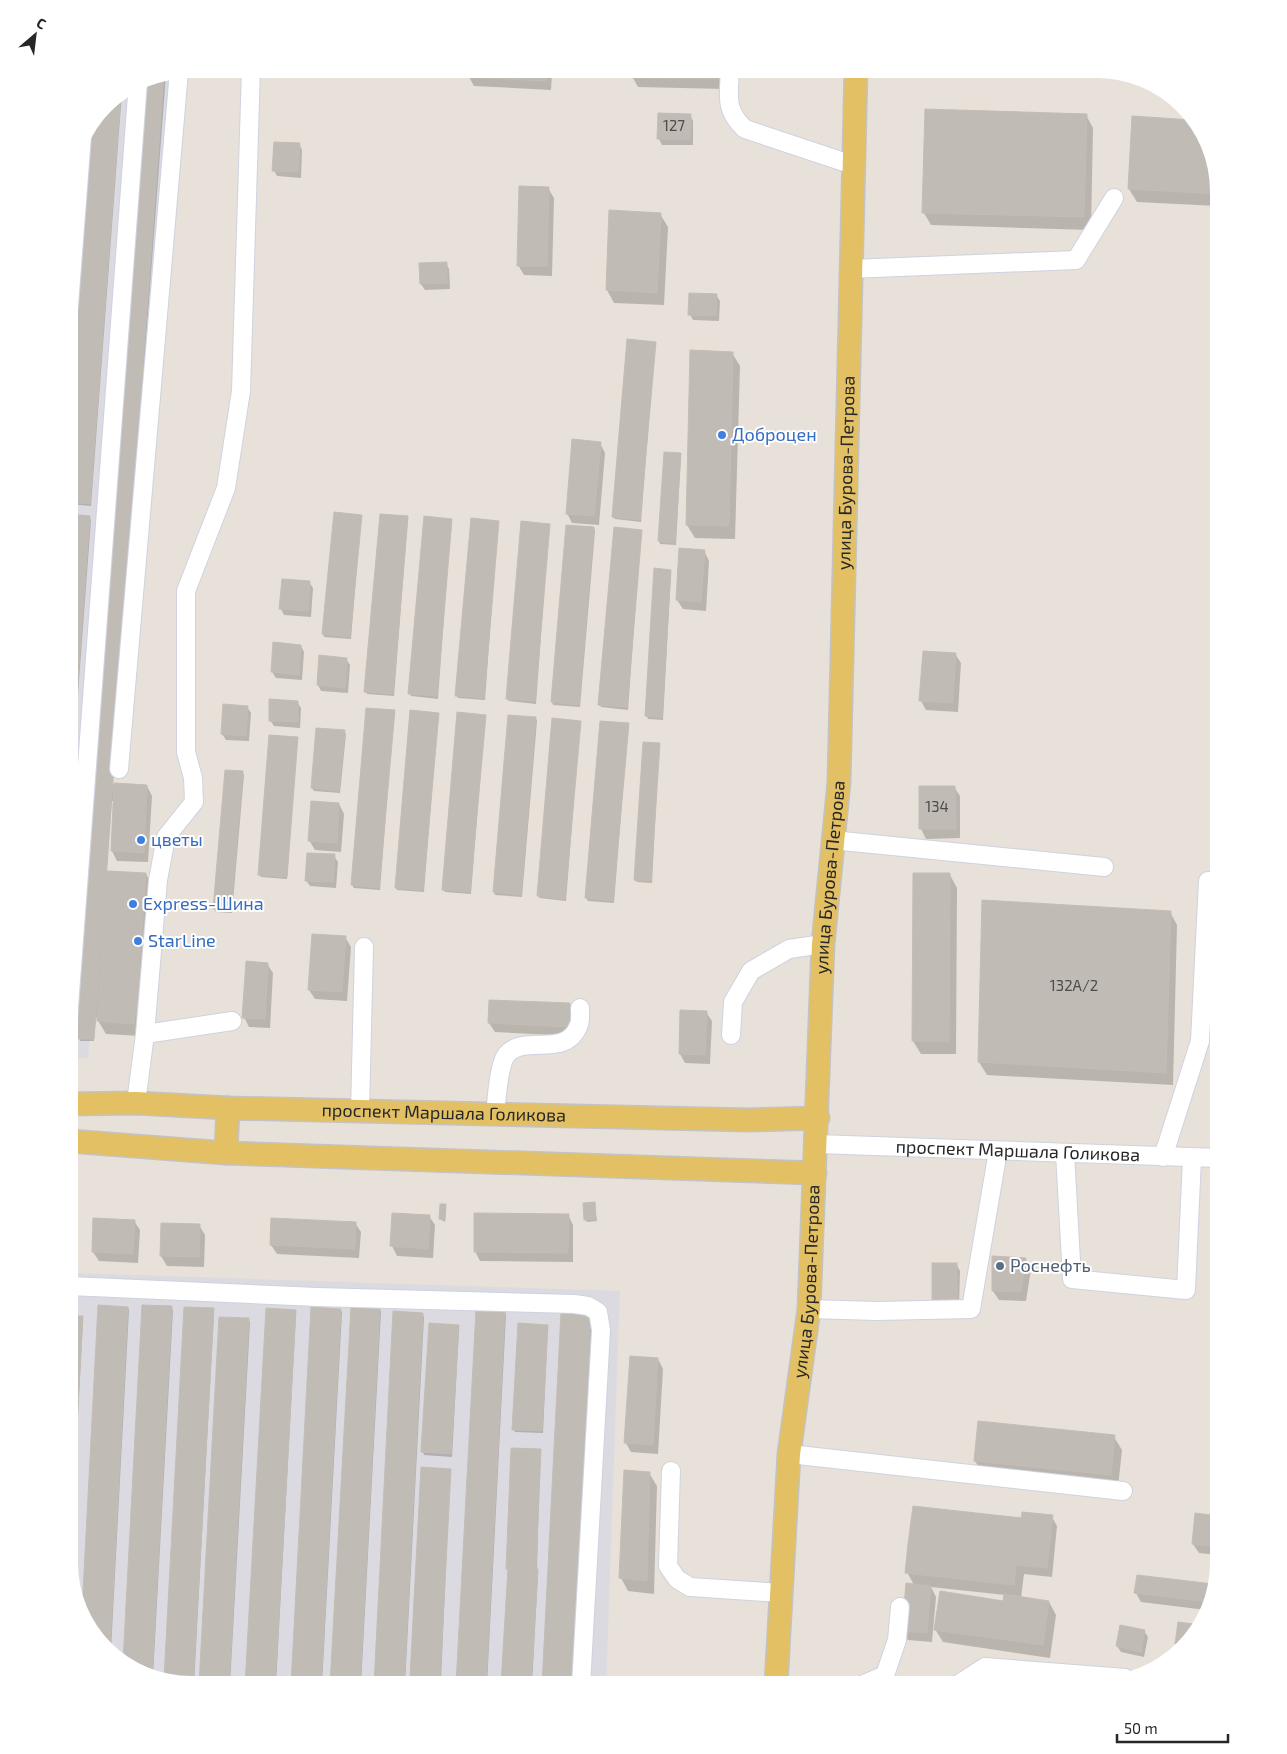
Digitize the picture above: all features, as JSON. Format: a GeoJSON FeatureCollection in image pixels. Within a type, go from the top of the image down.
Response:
{"type":"FeatureCollection","features":[{"type":"Feature","properties":{"kind":"main road","name":"улица Бурова-Петрова"},"geometry":{"type":"LineString","coordinates":[[776,1676],[789,1454],[809,1309],[816,1173],[823,944],[839,782],[856,78]]}},
{"type":"Feature","properties":{"kind":"main road","name":"проспект Маршала Голикова"},"geometry":{"type":"LineString","coordinates":[[78,1104],[136,1103],[228,1108],[749,1120],[818,1118]]}},
{"type":"Feature","properties":{"kind":"main road"},"geometry":{"type":"LineString","coordinates":[[226,1153],[228,1108]]}},
{"type":"Feature","properties":{"kind":"main road"},"geometry":{"type":"LineString","coordinates":[[78,1142],[226,1153],[816,1173]]}},
{"type":"Feature","properties":{"kind":"street"},"geometry":{"type":"LineString","coordinates":[[136,1103],[145,1034],[156,899],[166,837],[194,802],[193,778],[186,752],[186,591],[226,488],[241,391],[251,78]]}},
{"type":"Feature","properties":{"kind":"street"},"geometry":{"type":"LineString","coordinates":[[730,78],[728,106],[734,119],[745,129],[853,165]]}},
{"type":"Feature","properties":{"kind":"street"},"geometry":{"type":"LineString","coordinates":[[120,769],[178,79]]}},
{"type":"Feature","properties":{"kind":"street"},"geometry":{"type":"LineString","coordinates":[[78,885],[137,91]]}},
{"type":"Feature","properties":{"kind":"street"},"geometry":{"type":"LineString","coordinates":[[78,188],[80,168]]}},
{"type":"Feature","properties":{"kind":"street"},"geometry":{"type":"LineString","coordinates":[[850,269],[1076,260],[1114,198]]}},
{"type":"Feature","properties":{"kind":"street"},"geometry":{"type":"LineString","coordinates":[[832,840],[1104,867]]}},
{"type":"Feature","properties":{"kind":"street"},"geometry":{"type":"LineString","coordinates":[[1163,1156],[1200,1042],[1208,881],[1210,881]]}},
{"type":"Feature","properties":{"kind":"street"},"geometry":{"type":"LineString","coordinates":[[731,1035],[733,1002],[751,971],[789,949],[823,944]]}},
{"type":"Feature","properties":{"kind":"street"},"geometry":{"type":"LineString","coordinates":[[360,1111],[364,947]]}},
{"type":"Feature","properties":{"kind":"street"},"geometry":{"type":"LineString","coordinates":[[495,1114],[500,1076],[506,1056],[516,1048],[554,1045],[568,1040],[579,1027],[580,1008]]}},
{"type":"Feature","properties":{"kind":"street"},"geometry":{"type":"LineString","coordinates":[[145,1034],[232,1021]]}},
{"type":"Feature","properties":{"kind":"street","name":"проспект Маршала Голикова"},"geometry":{"type":"LineString","coordinates":[[817,1144],[1210,1158]]}},
{"type":"Feature","properties":{"kind":"street"},"geometry":{"type":"LineString","coordinates":[[809,1309],[877,1311],[972,1309],[998,1151]]}},
{"type":"Feature","properties":{"kind":"street"},"geometry":{"type":"LineString","coordinates":[[1065,1153],[1072,1279],[1186,1290],[1192,1158]]}},
{"type":"Feature","properties":{"kind":"street"},"geometry":{"type":"LineString","coordinates":[[78,1286],[317,1297],[574,1304],[588,1306],[598,1312],[601,1330],[582,1676]]}},
{"type":"Feature","properties":{"kind":"street"},"geometry":{"type":"LineString","coordinates":[[789,1454],[1123,1491]]}},
{"type":"Feature","properties":{"kind":"street"},"geometry":{"type":"LineString","coordinates":[[670,1471],[668,1566],[677,1579],[690,1587],[781,1593]]}},
{"type":"Feature","properties":{"kind":"street"},"geometry":{"type":"LineString","coordinates":[[883,1676],[885,1675],[897,1640],[900,1607]]}},
{"type":"Feature","properties":{"kind":"street"},"geometry":{"type":"LineString","coordinates":[[971,1676],[985,1667],[1099,1676]]}},
{"type":"Feature","properties":{"kind":"shaded area"},"geometry":{"type":"Polygon","coordinates":[[[170,80],[88,1058],[78,1058],[78,176],[86,147],[106,116],[116,106],[141,89],[170,80]]]}},
{"type":"Feature","properties":{"kind":"shaded area"},"geometry":{"type":"Polygon","coordinates":[[[78,1273],[620,1291],[606,1676],[183,1676],[147,1668],[134,1661],[111,1643],[93,1620],[81,1593],[78,1578],[78,1273]]]}},
{"type":"Feature","properties":{"kind":"building"},"geometry":{"type":"Polygon","coordinates":[[[488,78],[546,78],[546,81],[488,78]]]}},
{"type":"Feature","properties":{"kind":"building"},"geometry":{"type":"Polygon","coordinates":[[[632,78],[720,78],[720,79],[632,78]]]}},
{"type":"Feature","properties":{"kind":"building"},"geometry":{"type":"Polygon","coordinates":[[[163,81],[94,1039],[78,1039],[147,86],[163,81]]]}},
{"type":"Feature","properties":{"kind":"building"},"geometry":{"type":"Polygon","coordinates":[[[120,103],[90,504],[78,503],[78,264],[87,146],[106,116],[120,103]]]}},
{"type":"Feature","properties":{"kind":"building"},"geometry":{"type":"Polygon","coordinates":[[[925,109],[1087,114],[1084,217],[922,213],[925,109]]]}},
{"type":"Feature","properties":{"kind":"building"},"geometry":{"type":"Polygon","coordinates":[[[658,113],[691,114],[690,139],[657,139],[658,113]]]}},
{"type":"Feature","properties":{"kind":"building"},"geometry":{"type":"Polygon","coordinates":[[[1132,116],[1184,119],[1194,134],[1206,161],[1210,194],[1128,189],[1132,116]]]}},
{"type":"Feature","properties":{"kind":"building"},"geometry":{"type":"Polygon","coordinates":[[[274,142],[300,143],[298,172],[272,171],[274,142]]]}},
{"type":"Feature","properties":{"kind":"building"},"geometry":{"type":"Polygon","coordinates":[[[519,186],[549,187],[547,266],[517,266],[519,186]]]}},
{"type":"Feature","properties":{"kind":"building"},"geometry":{"type":"Polygon","coordinates":[[[609,210],[661,213],[657,293],[606,290],[609,210]]]}},
{"type":"Feature","properties":{"kind":"building"},"geometry":{"type":"Polygon","coordinates":[[[447,262],[447,283],[420,284],[419,263],[447,262]]]}},
{"type":"Feature","properties":{"kind":"building"},"geometry":{"type":"Polygon","coordinates":[[[689,293],[717,294],[716,316],[688,315],[689,293]]]}},
{"type":"Feature","properties":{"kind":"building"},"geometry":{"type":"Polygon","coordinates":[[[627,339],[656,342],[640,520],[612,517],[627,339]]]}},
{"type":"Feature","properties":{"kind":"building"},"geometry":{"type":"Polygon","coordinates":[[[690,350],[733,352],[729,526],[686,525],[690,350]]]}},
{"type":"Feature","properties":{"kind":"building"},"geometry":{"type":"Polygon","coordinates":[[[572,439],[601,442],[594,516],[566,514],[572,439]]]}},
{"type":"Feature","properties":{"kind":"building"},"geometry":{"type":"Polygon","coordinates":[[[664,452],[681,453],[675,543],[658,541],[664,452]]]}},
{"type":"Feature","properties":{"kind":"building"},"geometry":{"type":"Polygon","coordinates":[[[334,512],[362,515],[350,637],[322,634],[334,512]]]}},
{"type":"Feature","properties":{"kind":"building"},"geometry":{"type":"Polygon","coordinates":[[[380,514],[408,516],[393,694],[364,692],[380,514]]]}},
{"type":"Feature","properties":{"kind":"building"},"geometry":{"type":"Polygon","coordinates":[[[78,515],[90,516],[78,678],[78,515]]]}},
{"type":"Feature","properties":{"kind":"building"},"geometry":{"type":"Polygon","coordinates":[[[424,516],[452,519],[437,696],[408,694],[424,516]]]}},
{"type":"Feature","properties":{"kind":"building"},"geometry":{"type":"Polygon","coordinates":[[[471,518],[499,521],[484,698],[455,696],[471,518]]]}},
{"type":"Feature","properties":{"kind":"building"},"geometry":{"type":"Polygon","coordinates":[[[521,521],[550,524],[535,701],[506,699],[521,521]]]}},
{"type":"Feature","properties":{"kind":"building"},"geometry":{"type":"Polygon","coordinates":[[[566,525],[594,527],[579,705],[551,702],[566,525]]]}},
{"type":"Feature","properties":{"kind":"building"},"geometry":{"type":"Polygon","coordinates":[[[614,527],[642,530],[627,707],[598,705],[614,527]]]}},
{"type":"Feature","properties":{"kind":"building"},"geometry":{"type":"Polygon","coordinates":[[[679,548],[705,550],[701,602],[676,600],[679,548]]]}},
{"type":"Feature","properties":{"kind":"building"},"geometry":{"type":"Polygon","coordinates":[[[654,568],[671,570],[662,718],[645,716],[654,568]]]}},
{"type":"Feature","properties":{"kind":"building"},"geometry":{"type":"Polygon","coordinates":[[[282,579],[310,581],[308,611],[279,609],[282,579]]]}},
{"type":"Feature","properties":{"kind":"building"},"geometry":{"type":"Polygon","coordinates":[[[273,642],[301,645],[299,675],[271,672],[273,642]]]}},
{"type":"Feature","properties":{"kind":"building"},"geometry":{"type":"Polygon","coordinates":[[[923,651],[956,653],[953,703],[919,701],[923,651]]]}},
{"type":"Feature","properties":{"kind":"building"},"geometry":{"type":"Polygon","coordinates":[[[319,655],[347,658],[345,688],[317,685],[319,655]]]}},
{"type":"Feature","properties":{"kind":"building"},"geometry":{"type":"Polygon","coordinates":[[[269,699],[298,701],[298,722],[269,721],[269,699]]]}},
{"type":"Feature","properties":{"kind":"building"},"geometry":{"type":"Polygon","coordinates":[[[223,704],[248,706],[246,736],[221,734],[223,704]]]}},
{"type":"Feature","properties":{"kind":"building"},"geometry":{"type":"Polygon","coordinates":[[[366,708],[395,710],[379,888],[351,885],[366,708]]]}},
{"type":"Feature","properties":{"kind":"building"},"geometry":{"type":"Polygon","coordinates":[[[410,710],[439,713],[423,890],[395,888],[410,710]]]}},
{"type":"Feature","properties":{"kind":"building"},"geometry":{"type":"Polygon","coordinates":[[[457,712],[486,715],[470,892],[442,890],[457,712]]]}},
{"type":"Feature","properties":{"kind":"building"},"geometry":{"type":"Polygon","coordinates":[[[508,715],[536,717],[521,895],[493,892],[508,715]]]}},
{"type":"Feature","properties":{"kind":"building"},"geometry":{"type":"Polygon","coordinates":[[[552,718],[581,721],[565,899],[537,896],[552,718]]]}},
{"type":"Feature","properties":{"kind":"building"},"geometry":{"type":"Polygon","coordinates":[[[600,721],[629,723],[613,901],[585,898],[600,721]]]}},
{"type":"Feature","properties":{"kind":"building"},"geometry":{"type":"Polygon","coordinates":[[[316,728],[345,730],[339,791],[311,788],[316,728]]]}},
{"type":"Feature","properties":{"kind":"building"},"geometry":{"type":"Polygon","coordinates":[[[269,735],[298,737],[287,877],[258,875],[269,735]]]}},
{"type":"Feature","properties":{"kind":"building"},"geometry":{"type":"Polygon","coordinates":[[[643,742],[660,743],[651,881],[634,880],[643,742]]]}},
{"type":"Feature","properties":{"kind":"building"},"geometry":{"type":"Polygon","coordinates":[[[225,770],[243,771],[231,911],[213,909],[225,770]]]}},
{"type":"Feature","properties":{"kind":"building"},"geometry":{"type":"Polygon","coordinates":[[[114,783],[147,785],[144,853],[111,851],[114,783]]]}},
{"type":"Feature","properties":{"kind":"building"},"geometry":{"type":"Polygon","coordinates":[[[919,786],[955,786],[956,829],[919,829],[919,786]]]}},
{"type":"Feature","properties":{"kind":"building"},"geometry":{"type":"Polygon","coordinates":[[[311,801],[339,803],[337,843],[308,841],[311,801]]]}},
{"type":"Feature","properties":{"kind":"building"},"geometry":{"type":"Polygon","coordinates":[[[307,853],[335,854],[333,882],[305,881],[307,853]]]}},
{"type":"Feature","properties":{"kind":"building"},"geometry":{"type":"Polygon","coordinates":[[[107,871],[146,873],[137,1003],[144,1004],[144,1015],[135,1014],[134,1024],[97,1021],[107,871]]]}},
{"type":"Feature","properties":{"kind":"building"},"geometry":{"type":"Polygon","coordinates":[[[913,873],[950,873],[949,1042],[912,1041],[913,873]]]}},
{"type":"Feature","properties":{"kind":"building"},"geometry":{"type":"Polygon","coordinates":[[[982,900],[1171,911],[1166,1073],[978,1062],[982,900]]]}},
{"type":"Feature","properties":{"kind":"building"},"geometry":{"type":"Polygon","coordinates":[[[1207,912],[1210,912],[1210,1013],[1204,1013],[1207,912]]]}},
{"type":"Feature","properties":{"kind":"building"},"geometry":{"type":"Polygon","coordinates":[[[312,934],[346,936],[342,992],[308,990],[312,934]]]}},
{"type":"Feature","properties":{"kind":"building"},"geometry":{"type":"Polygon","coordinates":[[[246,961],[268,963],[265,1019],[242,1018],[246,961]]]}},
{"type":"Feature","properties":{"kind":"building"},"geometry":{"type":"Polygon","coordinates":[[[489,1000],[570,1003],[569,1027],[488,1023],[489,1000]]]}},
{"type":"Feature","properties":{"kind":"building"},"geometry":{"type":"Polygon","coordinates":[[[680,1010],[707,1011],[705,1055],[679,1054],[680,1010]]]}},
{"type":"Feature","properties":{"kind":"building"},"geometry":{"type":"Polygon","coordinates":[[[595,1202],[596,1219],[584,1220],[583,1203],[595,1202]]]}},
{"type":"Feature","properties":{"kind":"building"},"geometry":{"type":"Polygon","coordinates":[[[440,1204],[446,1204],[445,1220],[439,1219],[440,1204]]]}},
{"type":"Feature","properties":{"kind":"building"},"geometry":{"type":"Polygon","coordinates":[[[392,1213],[430,1215],[428,1249],[390,1246],[392,1213]]]}},
{"type":"Feature","properties":{"kind":"building"},"geometry":{"type":"Polygon","coordinates":[[[474,1213],[569,1214],[568,1253],[474,1252],[474,1213]]]}},
{"type":"Feature","properties":{"kind":"building"},"geometry":{"type":"Polygon","coordinates":[[[93,1218],[135,1220],[133,1254],[92,1252],[93,1218]]]}},
{"type":"Feature","properties":{"kind":"building"},"geometry":{"type":"Polygon","coordinates":[[[271,1218],[356,1222],[355,1249],[270,1245],[271,1218]]]}},
{"type":"Feature","properties":{"kind":"building"},"geometry":{"type":"Polygon","coordinates":[[[161,1223],[200,1224],[199,1257],[160,1256],[161,1223]]]}},
{"type":"Feature","properties":{"kind":"building"},"geometry":{"type":"Polygon","coordinates":[[[992,1256],[1026,1258],[1021,1292],[992,1291],[992,1256]]]}},
{"type":"Feature","properties":{"kind":"building"},"geometry":{"type":"Polygon","coordinates":[[[932,1263],[957,1263],[957,1301],[932,1301],[932,1263]]]}},
{"type":"Feature","properties":{"kind":"building"},"geometry":{"type":"Polygon","coordinates":[[[98,1305],[128,1307],[110,1642],[93,1620],[83,1598],[98,1305]]]}},
{"type":"Feature","properties":{"kind":"building"},"geometry":{"type":"Polygon","coordinates":[[[142,1305],[172,1306],[152,1670],[123,1654],[142,1305]]]}},
{"type":"Feature","properties":{"kind":"building"},"geometry":{"type":"Polygon","coordinates":[[[184,1307],[214,1308],[194,1676],[164,1673],[184,1307]]]}},
{"type":"Feature","properties":{"kind":"building"},"geometry":{"type":"Polygon","coordinates":[[[311,1307],[341,1309],[321,1676],[291,1676],[311,1307]]]}},
{"type":"Feature","properties":{"kind":"building"},"geometry":{"type":"Polygon","coordinates":[[[351,1307],[380,1309],[360,1676],[330,1676],[351,1307]]]}},
{"type":"Feature","properties":{"kind":"building"},"geometry":{"type":"Polygon","coordinates":[[[266,1308],[296,1310],[276,1676],[246,1676],[266,1308]]]}},
{"type":"Feature","properties":{"kind":"building"},"geometry":{"type":"Polygon","coordinates":[[[476,1309],[505,1311],[486,1676],[456,1676],[476,1309]]]}},
{"type":"Feature","properties":{"kind":"building"},"geometry":{"type":"Polygon","coordinates":[[[393,1311],[423,1313],[404,1676],[374,1676],[393,1311]]]}},
{"type":"Feature","properties":{"kind":"building"},"geometry":{"type":"Polygon","coordinates":[[[561,1312],[591,1313],[572,1676],[542,1676],[561,1312]]]}},
{"type":"Feature","properties":{"kind":"building"},"geometry":{"type":"Polygon","coordinates":[[[78,1316],[83,1316],[78,1405],[78,1316]]]}},
{"type":"Feature","properties":{"kind":"building"},"geometry":{"type":"Polygon","coordinates":[[[219,1317],[249,1318],[229,1676],[199,1676],[219,1317]]]}},
{"type":"Feature","properties":{"kind":"building"},"geometry":{"type":"Polygon","coordinates":[[[429,1323],[459,1325],[451,1454],[421,1452],[429,1323]]]}},
{"type":"Feature","properties":{"kind":"building"},"geometry":{"type":"Polygon","coordinates":[[[518,1323],[548,1325],[542,1431],[512,1430],[518,1323]]]}},
{"type":"Feature","properties":{"kind":"building"},"geometry":{"type":"Polygon","coordinates":[[[630,1356],[658,1358],[653,1445],[624,1443],[630,1356]]]}},
{"type":"Feature","properties":{"kind":"building"},"geometry":{"type":"Polygon","coordinates":[[[978,1421],[1115,1435],[1111,1475],[974,1461],[978,1421]]]}},
{"type":"Feature","properties":{"kind":"building"},"geometry":{"type":"Polygon","coordinates":[[[511,1448],[541,1449],[536,1570],[506,1569],[511,1448]]]}},
{"type":"Feature","properties":{"kind":"building"},"geometry":{"type":"Polygon","coordinates":[[[421,1467],[451,1469],[440,1676],[410,1676],[421,1467]]]}},
{"type":"Feature","properties":{"kind":"building"},"geometry":{"type":"Polygon","coordinates":[[[624,1470],[650,1472],[647,1581],[619,1578],[624,1470]]]}},
{"type":"Feature","properties":{"kind":"building"},"geometry":{"type":"Polygon","coordinates":[[[913,1506],[994,1515],[990,1553],[908,1544],[913,1506]]]}},
{"type":"Feature","properties":{"kind":"building"},"geometry":{"type":"Polygon","coordinates":[[[1022,1512],[1053,1515],[1047,1568],[1017,1565],[1022,1512]]]}},
{"type":"Feature","properties":{"kind":"building"},"geometry":{"type":"Polygon","coordinates":[[[1195,1513],[1210,1515],[1210,1546],[1192,1544],[1195,1513]]]}},
{"type":"Feature","properties":{"kind":"building"},"geometry":{"type":"Polygon","coordinates":[[[994,1515],[1022,1518],[1017,1556],[990,1553],[994,1515]]]}},
{"type":"Feature","properties":{"kind":"building"},"geometry":{"type":"Polygon","coordinates":[[[908,1544],[1017,1556],[1014,1585],[905,1573],[908,1544]]]}},
{"type":"Feature","properties":{"kind":"building"},"geometry":{"type":"Polygon","coordinates":[[[508,1568],[538,1569],[532,1676],[502,1676],[508,1568]]]}},
{"type":"Feature","properties":{"kind":"building"},"geometry":{"type":"Polygon","coordinates":[[[1137,1575],[1208,1583],[1203,1601],[1134,1593],[1137,1575]]]}},
{"type":"Feature","properties":{"kind":"building"},"geometry":{"type":"Polygon","coordinates":[[[906,1583],[931,1586],[927,1633],[902,1631],[906,1583]]]}},
{"type":"Feature","properties":{"kind":"building"},"geometry":{"type":"Polygon","coordinates":[[[940,1591],[1003,1601],[1004,1594],[1049,1601],[1043,1645],[934,1630],[940,1591]]]}},
{"type":"Feature","properties":{"kind":"building"},"geometry":{"type":"Polygon","coordinates":[[[1178,1622],[1191,1624],[1186,1632],[1175,1644],[1178,1622]]]}},
{"type":"Feature","properties":{"kind":"building"},"geometry":{"type":"Polygon","coordinates":[[[1120,1625],[1145,1630],[1141,1652],[1116,1646],[1120,1625]]]}},
{"type":"Feature","properties":{"kind":"place","name":"Доброцен"},"geometry":{"type":"Point","coordinates":[722,435]}},
{"type":"Feature","properties":{"kind":"place","name":"цветы"},"geometry":{"type":"Point","coordinates":[141,840]}},
{"type":"Feature","properties":{"kind":"place","name":"Express-Шина"},"geometry":{"type":"Point","coordinates":[133,904]}},
{"type":"Feature","properties":{"kind":"place","name":"StarLine"},"geometry":{"type":"Point","coordinates":[138,941]}},
{"type":"Feature","properties":{"kind":"place","name":"Роснефть"},"geometry":{"type":"Point","coordinates":[1000,1266]}}]}
